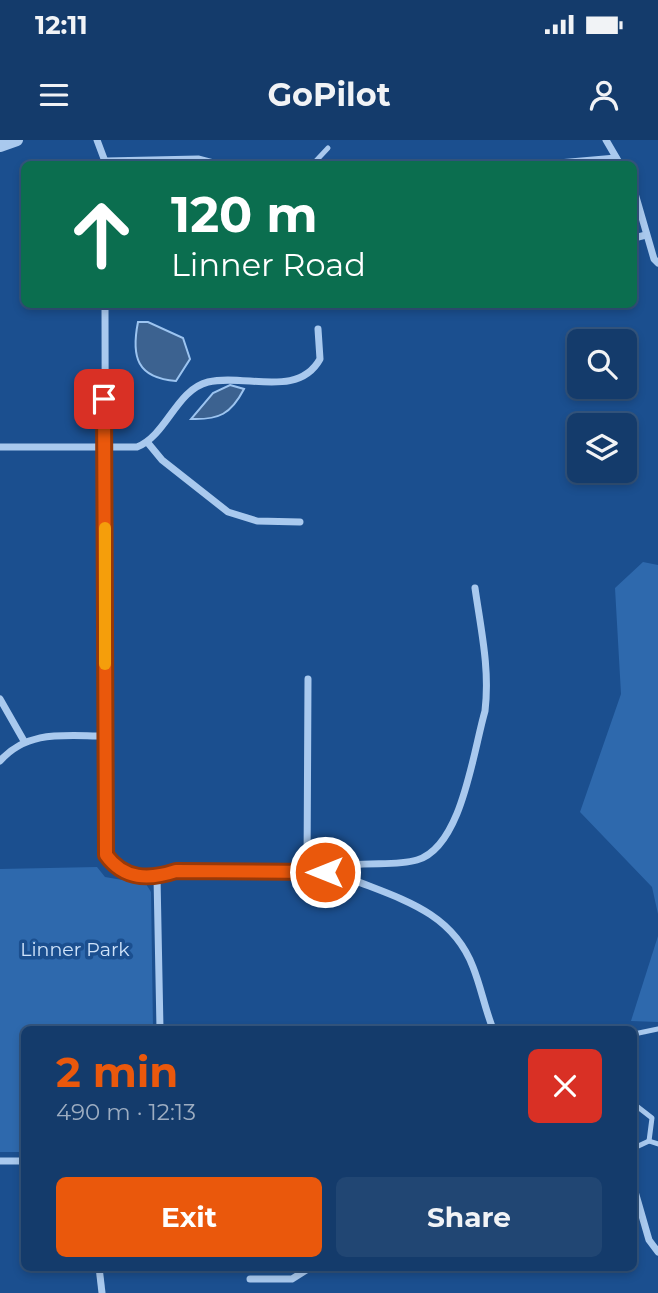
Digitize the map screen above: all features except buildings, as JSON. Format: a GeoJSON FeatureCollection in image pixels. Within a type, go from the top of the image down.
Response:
{"type":"FeatureCollection","features":[{"type":"Feature","properties":{"kind":"street"},"geometry":{"type":"LineString","coordinates":[[0,146],[17,140]]}},
{"type":"Feature","properties":{"kind":"street"},"geometry":{"type":"LineString","coordinates":[[97,140],[105,161]]}},
{"type":"Feature","properties":{"kind":"street"},"geometry":{"type":"LineString","coordinates":[[607,140],[618,161]]}},
{"type":"Feature","properties":{"kind":"street"},"geometry":{"type":"LineString","coordinates":[[152,161],[206,161]]}},
{"type":"Feature","properties":{"kind":"street"},"geometry":{"type":"LineString","coordinates":[[637,201],[654,260],[658,263]]}},
{"type":"Feature","properties":{"kind":"street"},"geometry":{"type":"LineString","coordinates":[[637,237],[646,235]]}},
{"type":"Feature","properties":{"kind":"street"},"geometry":{"type":"LineString","coordinates":[[105,308],[106,855],[115,868],[128,874],[157,877],[176,871],[344,872],[352,865],[417,860],[431,854],[450,834],[485,711],[488,673],[475,588]]}},
{"type":"Feature","properties":{"kind":"street"},"geometry":{"type":"LineString","coordinates":[[0,447],[137,447],[148,443],[191,392],[207,382],[288,381],[307,375],[320,359],[318,329]]}},
{"type":"Feature","properties":{"kind":"street"},"geometry":{"type":"LineString","coordinates":[[148,443],[162,460],[228,512],[257,521],[300,522]]}},
{"type":"Feature","properties":{"kind":"street"},"geometry":{"type":"LineString","coordinates":[[307,872],[308,679]]}},
{"type":"Feature","properties":{"kind":"street"},"geometry":{"type":"LineString","coordinates":[[0,699],[24,741]]}},
{"type":"Feature","properties":{"kind":"street"},"geometry":{"type":"LineString","coordinates":[[0,761],[24,741],[48,736],[105,736]]}},
{"type":"Feature","properties":{"kind":"street"},"geometry":{"type":"LineString","coordinates":[[344,872],[351,879],[412,903],[444,922],[466,951],[492,1026]]}},
{"type":"Feature","properties":{"kind":"street"},"geometry":{"type":"LineString","coordinates":[[157,877],[160,1026]]}},
{"type":"Feature","properties":{"kind":"street"},"geometry":{"type":"LineString","coordinates":[[0,1161],[21,1161]]}},
{"type":"Feature","properties":{"kind":"street"},"geometry":{"type":"LineString","coordinates":[[637,1198],[649,1240],[658,1252]]}},
{"type":"Feature","properties":{"kind":"street"},"geometry":{"type":"LineString","coordinates":[[99,1271],[102,1293]]}},
{"type":"Feature","properties":{"kind":"street"},"geometry":{"type":"LineString","coordinates":[[250,1279],[292,1279],[305,1271]]}},
{"type":"Feature","properties":{"kind":"lane"},"geometry":{"type":"LineString","coordinates":[[317,161],[328,148]]}},
{"type":"Feature","properties":{"kind":"lane"},"geometry":{"type":"LineString","coordinates":[[637,1034],[658,1030]]}},
{"type":"Feature","properties":{"kind":"lane"},"geometry":{"type":"LineString","coordinates":[[637,1106],[652,1118],[649,1141]]}},
{"type":"Feature","properties":{"kind":"lane"},"geometry":{"type":"LineString","coordinates":[[637,1147],[649,1141],[658,1143]]}},
{"type":"Feature","properties":{"kind":"green space"},"geometry":{"type":"Polygon","coordinates":[[[643,562],[658,565],[658,914],[652,887],[580,812],[621,694],[615,588],[643,562]]]}},
{"type":"Feature","properties":{"kind":"green space","name":"Linner Park"},"geometry":{"type":"Polygon","coordinates":[[[97,867],[105,877],[146,884],[151,892],[153,1026],[21,1026],[21,1152],[0,1152],[0,869],[97,867]]]}},
{"type":"Feature","properties":{"kind":"green space"},"geometry":{"type":"Polygon","coordinates":[[[658,936],[658,1022],[631,1021],[658,936]]]}},
{"type":"Feature","properties":{"kind":"shaded area"},"geometry":{"type":"Polygon","coordinates":[[[138,322],[148,322],[183,338],[190,359],[176,381],[153,375],[140,364],[136,346],[138,322]]]}},
{"type":"Feature","properties":{"kind":"shaded area"},"geometry":{"type":"Polygon","coordinates":[[[230,385],[244,389],[229,410],[217,417],[191,419],[213,393],[230,385]]]}},
{"type":"Feature","properties":{"kind":"slow traffic"},"geometry":{"type":"LineString","coordinates":[[105,528],[105,664]]}},
{"type":"Feature","properties":{"kind":"route"},"geometry":{"type":"LineString","coordinates":[[104,399],[106,855],[115,868],[141,876],[157,877],[176,871],[325,872]]}}]}
